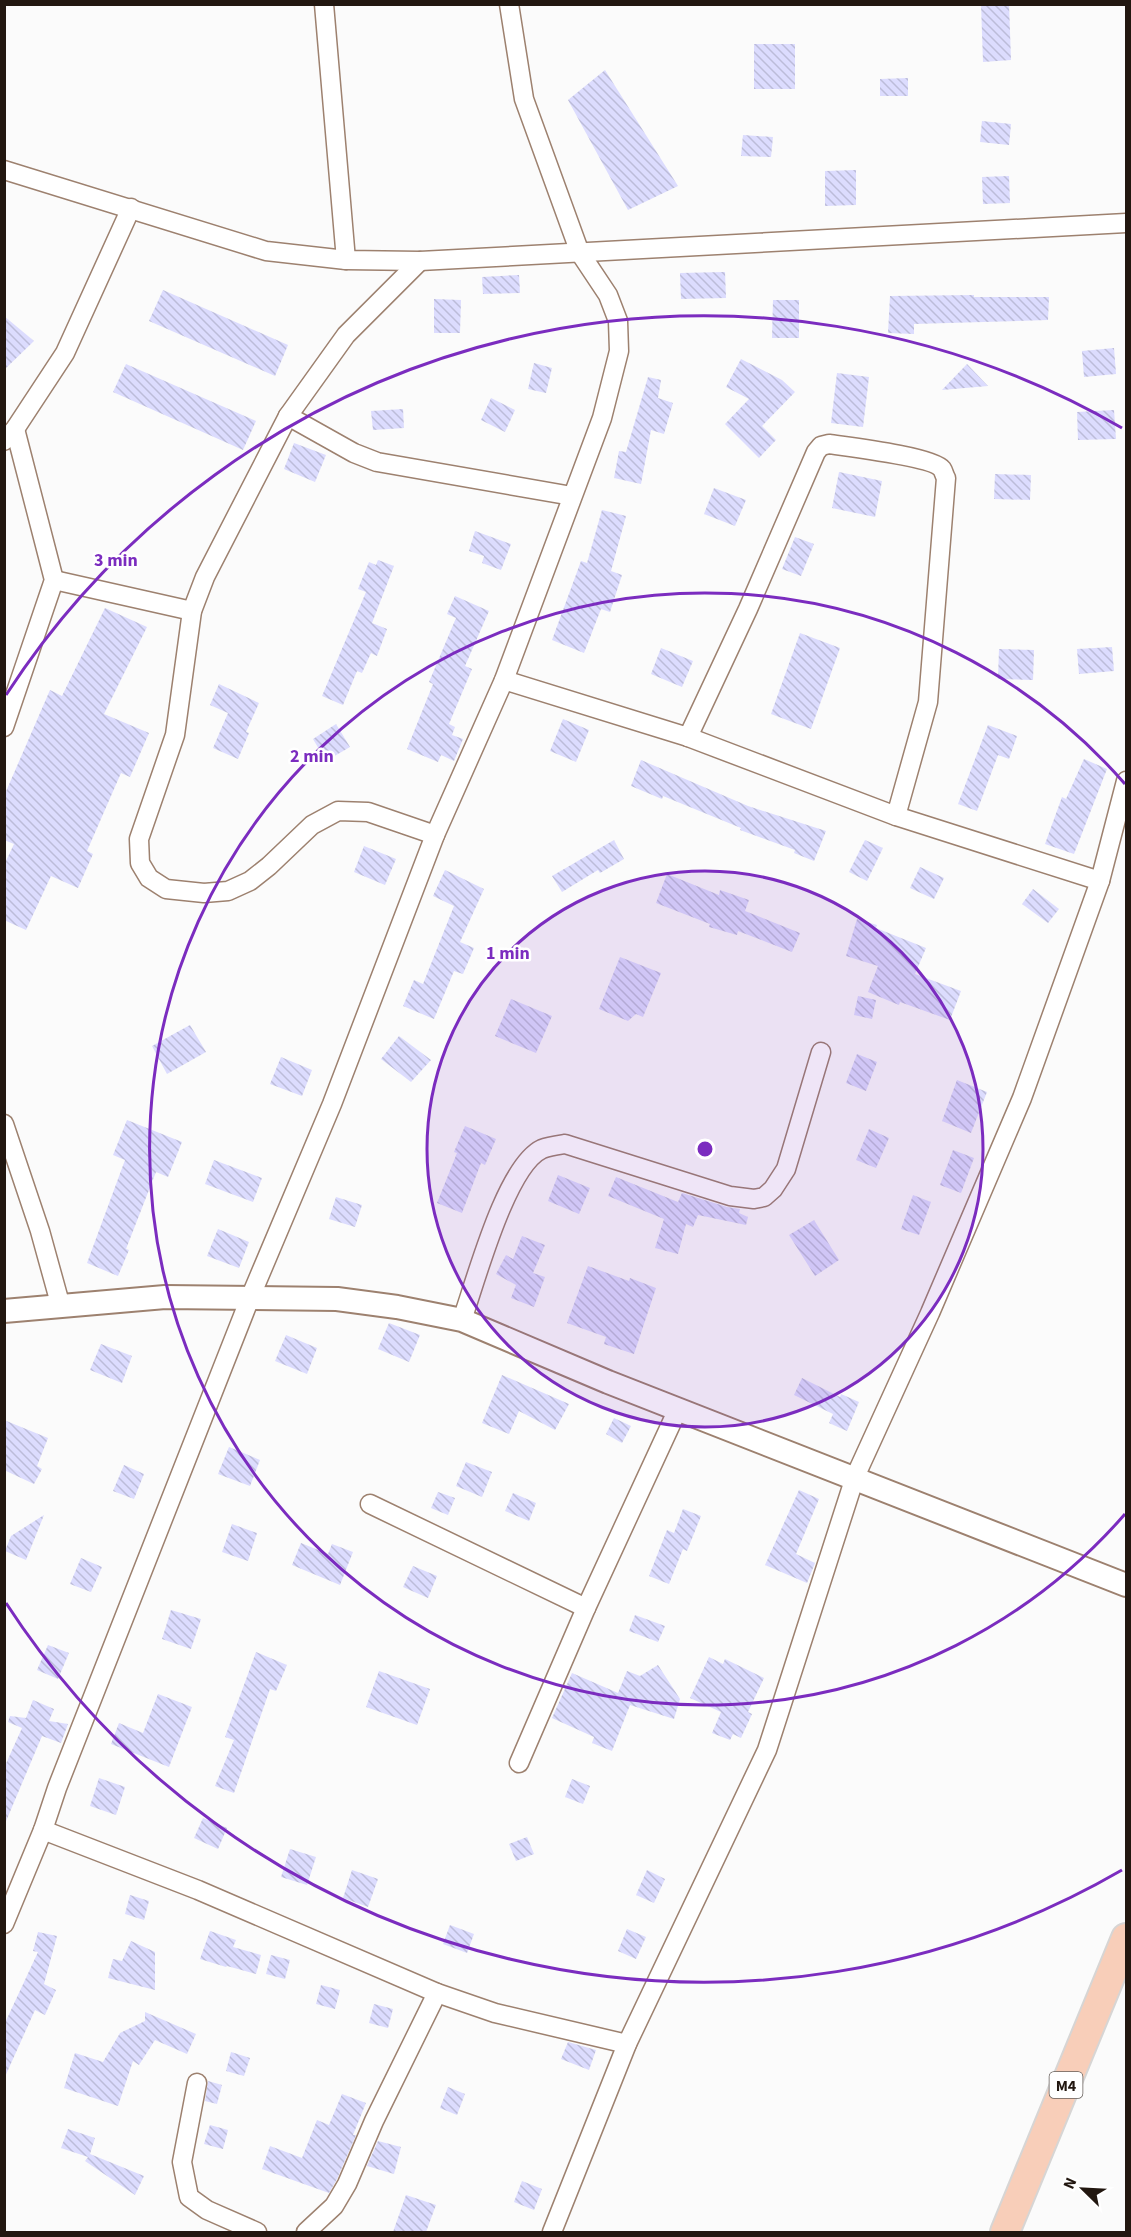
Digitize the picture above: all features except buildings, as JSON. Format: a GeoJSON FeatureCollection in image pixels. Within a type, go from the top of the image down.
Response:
{"type":"FeatureCollection","features":[{"type":"Feature","properties":{"kind":"main road","name":"M4"},"geometry":{"type":"LineString","coordinates":[[1005,2232],[1126,1938]]}},
{"type":"Feature","properties":{"kind":"street"},"geometry":{"type":"LineString","coordinates":[[324,4],[346,260]]}},
{"type":"Feature","properties":{"kind":"street"},"geometry":{"type":"LineString","coordinates":[[4,1923],[43,1830],[57,1788],[250,1298],[332,1104],[435,835],[504,680],[602,418],[619,351],[618,321],[608,295],[580,254],[524,99],[509,4]]}},
{"type":"Feature","properties":{"kind":"street"},"geometry":{"type":"LineString","coordinates":[[4,170],[266,251],[346,260],[420,261],[580,254],[1126,223]]}},
{"type":"Feature","properties":{"kind":"street"},"geometry":{"type":"LineString","coordinates":[[4,727],[54,580],[10,435],[64,353],[130,208]]}},
{"type":"Feature","properties":{"kind":"street"},"geometry":{"type":"LineString","coordinates":[[420,261],[346,335],[288,416],[205,577],[192,611],[175,735],[139,839],[140,863],[149,878],[166,889],[204,894],[228,891],[250,881],[312,825],[338,811],[368,812],[435,835]]}},
{"type":"Feature","properties":{"kind":"street"},"geometry":{"type":"LineString","coordinates":[[288,416],[354,453],[377,462],[572,496]]}},
{"type":"Feature","properties":{"kind":"street"},"geometry":{"type":"LineString","coordinates":[[688,737],[748,609],[816,452],[821,446],[829,444],[890,453],[931,463],[942,469],[946,478],[928,702],[896,816]]}},
{"type":"Feature","properties":{"kind":"street"},"geometry":{"type":"LineString","coordinates":[[54,580],[192,611]]}},
{"type":"Feature","properties":{"kind":"street"},"geometry":{"type":"LineString","coordinates":[[504,680],[688,737],[896,816],[1100,881]]}},
{"type":"Feature","properties":{"kind":"street"},"geometry":{"type":"LineString","coordinates":[[552,2232],[627,2044],[766,1750],[855,1477],[930,1313],[1022,1098],[1100,881],[1126,781]]}},
{"type":"Feature","properties":{"kind":"street"},"geometry":{"type":"LineString","coordinates":[[462,1320],[506,1193],[527,1161],[543,1149],[565,1144],[730,1196],[754,1199],[764,1197],[773,1189],[786,1169],[821,1052]]}},
{"type":"Feature","properties":{"kind":"street"},"geometry":{"type":"LineString","coordinates":[[4,1124],[34,1211],[61,1307]]}},
{"type":"Feature","properties":{"kind":"street"},"geometry":{"type":"LineString","coordinates":[[4,1311],[165,1297],[337,1299],[397,1307],[462,1320],[608,1382],[1126,1585]]}},
{"type":"Feature","properties":{"kind":"street"},"geometry":{"type":"LineString","coordinates":[[519,1763],[586,1608],[678,1409]]}},
{"type":"Feature","properties":{"kind":"street"},"geometry":{"type":"LineString","coordinates":[[370,1504],[586,1608]]}},
{"type":"Feature","properties":{"kind":"street"},"geometry":{"type":"LineString","coordinates":[[43,1830],[198,1890],[437,1992],[495,2013],[627,2044]]}},
{"type":"Feature","properties":{"kind":"street"},"geometry":{"type":"LineString","coordinates":[[306,2232],[334,2206],[347,2184],[374,2121],[437,1992]]}},
{"type":"Feature","properties":{"kind":"street"},"geometry":{"type":"LineString","coordinates":[[197,2083],[182,2162],[189,2198],[207,2210],[257,2232]]}}]}
